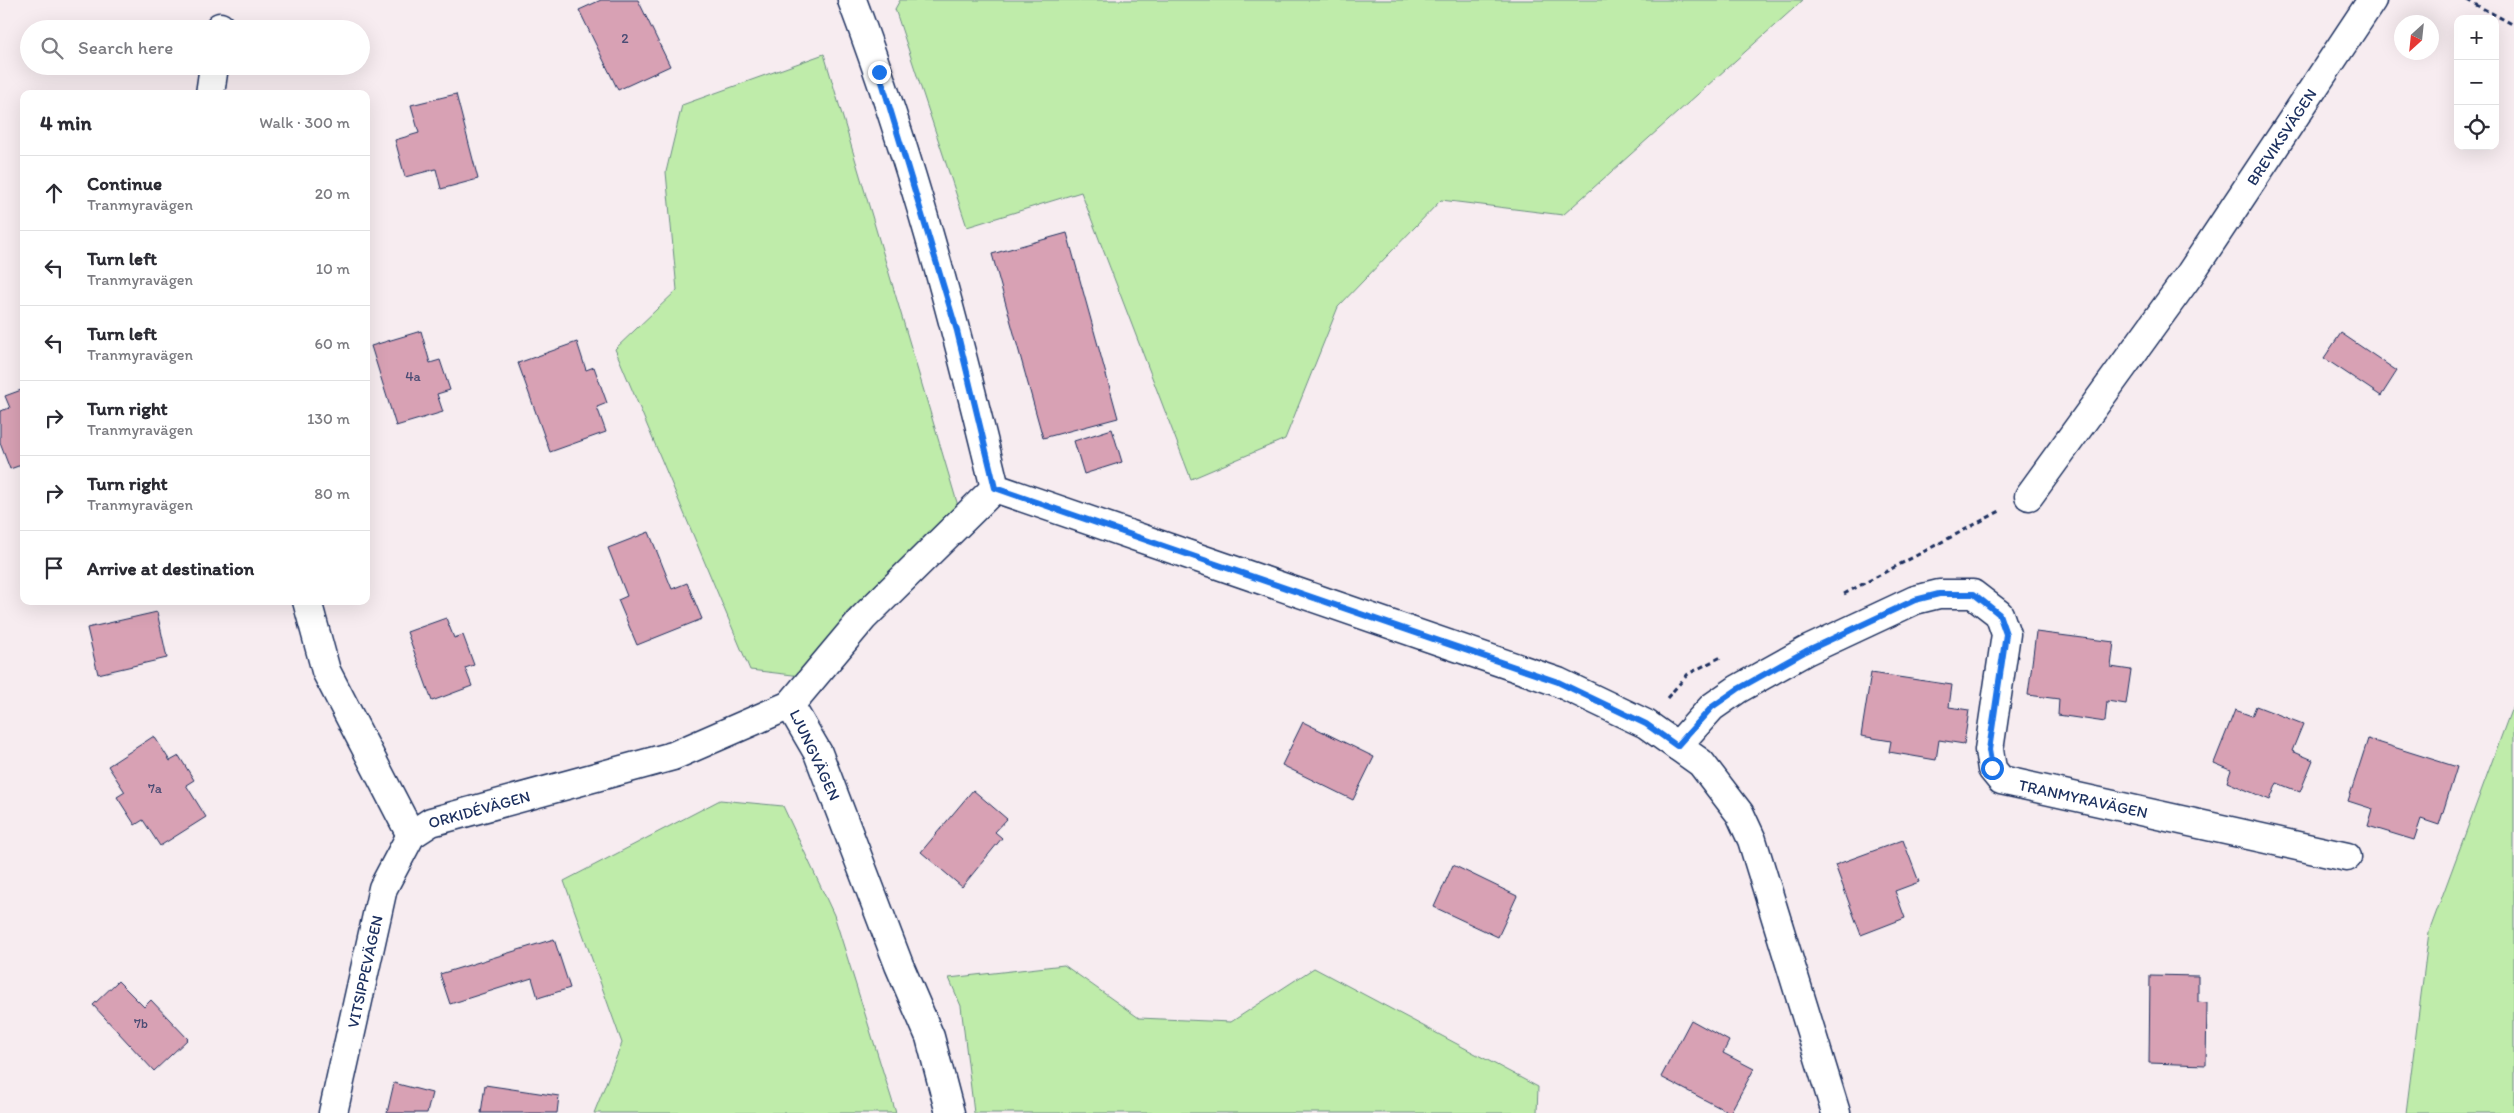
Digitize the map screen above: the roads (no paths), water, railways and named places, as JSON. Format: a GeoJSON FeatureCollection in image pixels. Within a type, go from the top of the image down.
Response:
{"type":"FeatureCollection","features":[{"type":"Feature","properties":{"kind":"street"},"geometry":{"type":"LineString","coordinates":[[852,0],[879,72],[957,331],[995,488],[1558,682],[1646,724],[1701,763],[1740,814],[1752,840],[1836,1113]]}},
{"type":"Feature","properties":{"kind":"street","name":"BREVIKSVÄGEN"},"geometry":{"type":"LineString","coordinates":[[2029,496],[2190,274],[2372,0]]}},
{"type":"Feature","properties":{"kind":"street"},"geometry":{"type":"LineString","coordinates":[[211,90],[213,75]]}},
{"type":"Feature","properties":{"kind":"street","name":"LJUNGVÄGEN"},"geometry":{"type":"LineString","coordinates":[[950,1113],[930,1037],[899,965],[818,753],[790,705],[862,618],[995,488]]}},
{"type":"Feature","properties":{"kind":"street","name":"TRANMYRAVÄGEN"},"geometry":{"type":"LineString","coordinates":[[1677,746],[1712,707],[1738,689],[1806,651],[1915,600],[1939,594],[1974,594],[1999,614],[2006,634],[1989,750],[1992,768],[2001,780],[2347,857]]}},
{"type":"Feature","properties":{"kind":"street","name":"ORKIDÉVÄGEN"},"geometry":{"type":"LineString","coordinates":[[308,605],[326,671],[411,835],[431,822],[673,756],[790,705]]}},
{"type":"Feature","properties":{"kind":"street","name":"VITSIPPEVÄGEN"},"geometry":{"type":"LineString","coordinates":[[333,1113],[383,888],[411,835]]}}]}
